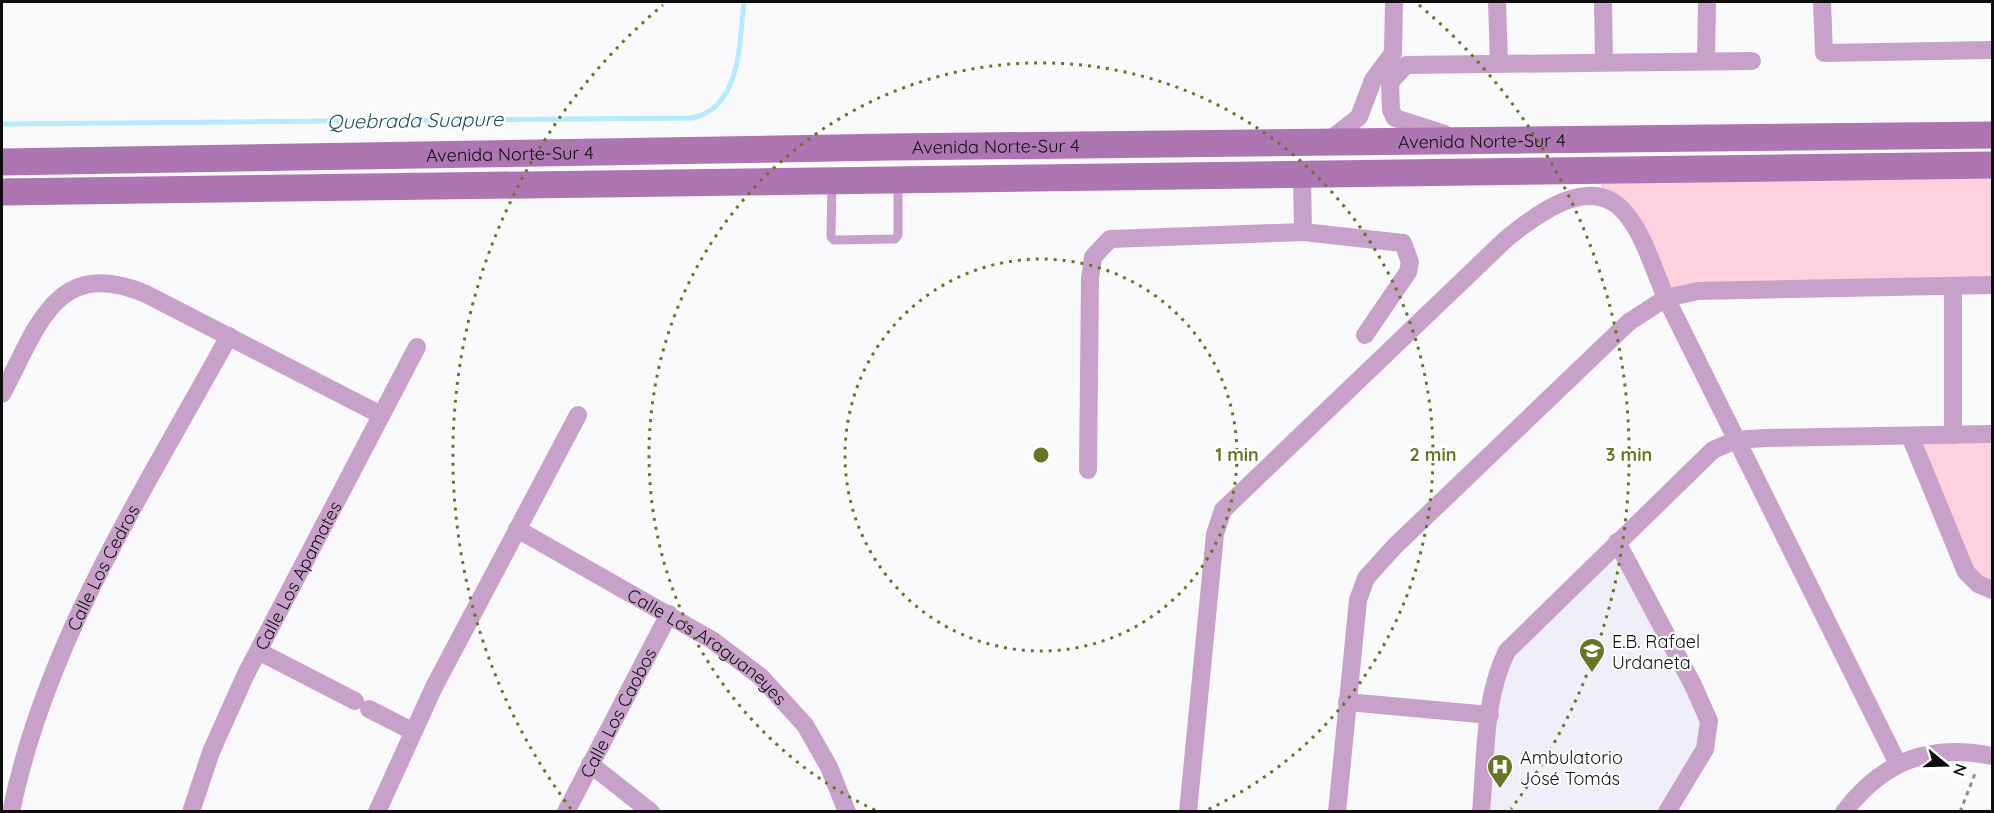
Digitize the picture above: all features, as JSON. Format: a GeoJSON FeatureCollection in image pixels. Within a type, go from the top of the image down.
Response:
{"type":"FeatureCollection","features":[{"type":"Feature","properties":{"kind":"main road","name":"Avenida Norte-Sur 4"},"geometry":{"type":"LineString","coordinates":[[2,162],[879,147],[1992,135]]}},
{"type":"Feature","properties":{"kind":"main road","name":"Avenida Norte-Sur 4"},"geometry":{"type":"LineString","coordinates":[[2,192],[898,178],[1992,165]]}},
{"type":"Feature","properties":{"kind":"street"},"geometry":{"type":"LineString","coordinates":[[1326,143],[1346,130],[1359,117],[1382,81],[1393,53],[1394,2]]}},
{"type":"Feature","properties":{"kind":"street"},"geometry":{"type":"LineString","coordinates":[[1497,2],[1499,63]]}},
{"type":"Feature","properties":{"kind":"street"},"geometry":{"type":"LineString","coordinates":[[1603,2],[1604,62]]}},
{"type":"Feature","properties":{"kind":"street"},"geometry":{"type":"LineString","coordinates":[[1706,61],[1707,2]]}},
{"type":"Feature","properties":{"kind":"street"},"geometry":{"type":"LineString","coordinates":[[1822,2],[1824,53],[1992,50]]}},
{"type":"Feature","properties":{"kind":"street"},"geometry":{"type":"LineString","coordinates":[[1382,81],[1411,64],[1752,61]]}},
{"type":"Feature","properties":{"kind":"street"},"geometry":{"type":"LineString","coordinates":[[1382,81],[1390,110],[1395,118]]}},
{"type":"Feature","properties":{"kind":"street"},"geometry":{"type":"LineString","coordinates":[[1359,117],[1395,118],[1470,141]]}},
{"type":"Feature","properties":{"kind":"street"},"geometry":{"type":"LineString","coordinates":[[1596,171],[1606,200]]}},
{"type":"Feature","properties":{"kind":"street"},"geometry":{"type":"LineString","coordinates":[[1302,174],[1303,232]]}},
{"type":"Feature","properties":{"kind":"street"},"geometry":{"type":"LineString","coordinates":[[1188,812],[1215,534],[1223,510],[1329,406],[1524,224],[1574,197],[1587,196],[1606,200],[1620,207],[1636,229],[1666,298],[1736,441],[1898,764]]}},
{"type":"Feature","properties":{"kind":"street"},"geometry":{"type":"LineString","coordinates":[[1089,470],[1090,278],[1093,258],[1110,239],[1303,232],[1403,243],[1410,262],[1408,272],[1365,334]]}},
{"type":"Feature","properties":{"kind":"street"},"geometry":{"type":"LineString","coordinates":[[2,394],[47,313],[60,298],[86,284],[112,282],[146,294],[381,415]]}},
{"type":"Feature","properties":{"kind":"street"},"geometry":{"type":"LineString","coordinates":[[1337,812],[1358,600],[1366,578],[1629,322],[1666,298],[1698,291],[1992,285]]}},
{"type":"Feature","properties":{"kind":"street"},"geometry":{"type":"LineString","coordinates":[[1953,286],[1953,435]]}},
{"type":"Feature","properties":{"kind":"street","name":"Calle Los Cedros"},"geometry":{"type":"LineString","coordinates":[[11,812],[28,744],[72,628],[228,336]]}},
{"type":"Feature","properties":{"kind":"street","name":"Calle Los Apamates"},"geometry":{"type":"LineString","coordinates":[[191,812],[211,752],[258,651],[417,347]]}},
{"type":"Feature","properties":{"kind":"street"},"geometry":{"type":"LineString","coordinates":[[377,812],[412,731],[578,415]]}},
{"type":"Feature","properties":{"kind":"street"},"geometry":{"type":"LineString","coordinates":[[1481,812],[1495,681],[1508,651],[1703,457],[1724,444],[1765,438],[1992,434]]}},
{"type":"Feature","properties":{"kind":"street"},"geometry":{"type":"LineString","coordinates":[[1910,436],[1965,572],[1978,584],[1992,590]]}},
{"type":"Feature","properties":{"kind":"street","name":"Calle Los Araguaneyes"},"geometry":{"type":"LineString","coordinates":[[517,530],[669,614],[736,656],[795,710],[829,767],[847,812]]}},
{"type":"Feature","properties":{"kind":"street"},"geometry":{"type":"LineString","coordinates":[[1617,542],[1693,685],[1709,721],[1705,749],[1667,812]]}},
{"type":"Feature","properties":{"kind":"street","name":"Calle Los Caobos"},"geometry":{"type":"LineString","coordinates":[[566,812],[669,614]]}},
{"type":"Feature","properties":{"kind":"street"},"geometry":{"type":"LineString","coordinates":[[258,651],[412,731]]}},
{"type":"Feature","properties":{"kind":"street"},"geometry":{"type":"LineString","coordinates":[[1347,702],[1490,716]]}},
{"type":"Feature","properties":{"kind":"street"},"geometry":{"type":"LineString","coordinates":[[1844,812],[1866,785],[1898,764],[1932,754],[1987,755]]}},
{"type":"Feature","properties":{"kind":"street"},"geometry":{"type":"LineString","coordinates":[[590,764],[651,812]]}},
{"type":"Feature","properties":{"kind":"lane"},"geometry":{"type":"LineString","coordinates":[[832,179],[831,237],[834,240],[895,239],[898,235],[898,178]]}},
{"type":"Feature","properties":{"kind":"path"},"geometry":{"type":"LineString","coordinates":[[1960,812],[1987,755]]}},
{"type":"Feature","properties":{"kind":"shaded area"},"geometry":{"type":"Polygon","coordinates":[[[1992,165],[1992,285],[1666,298],[1636,229],[1606,200],[1596,171],[1992,165]]]}},
{"type":"Feature","properties":{"kind":"shaded area"},"geometry":{"type":"Polygon","coordinates":[[[1992,434],[1992,590],[1978,584],[1910,436],[1992,434]]]}},
{"type":"Feature","properties":{"kind":"shaded area","name":"E.B. Rafael Urdaneta"},"geometry":{"type":"Polygon","coordinates":[[[1617,542],[1709,721],[1667,811],[1481,812],[1500,667],[1617,542]]]}},
{"type":"Feature","properties":{"kind":"waterway","name":"Quebrada Suapure"},"geometry":{"type":"LineString","coordinates":[[2,124],[692,118],[708,111],[721,101],[729,87],[739,53],[744,2]]}},
{"type":"Feature","properties":{"kind":"place","name":"E.B. Rafael Urdaneta"},"geometry":{"type":"Point","coordinates":[1592,674]}},
{"type":"Feature","properties":{"kind":"place","name":"Ambulatorio José Tomás"},"geometry":{"type":"Point","coordinates":[1500,790]}}]}
